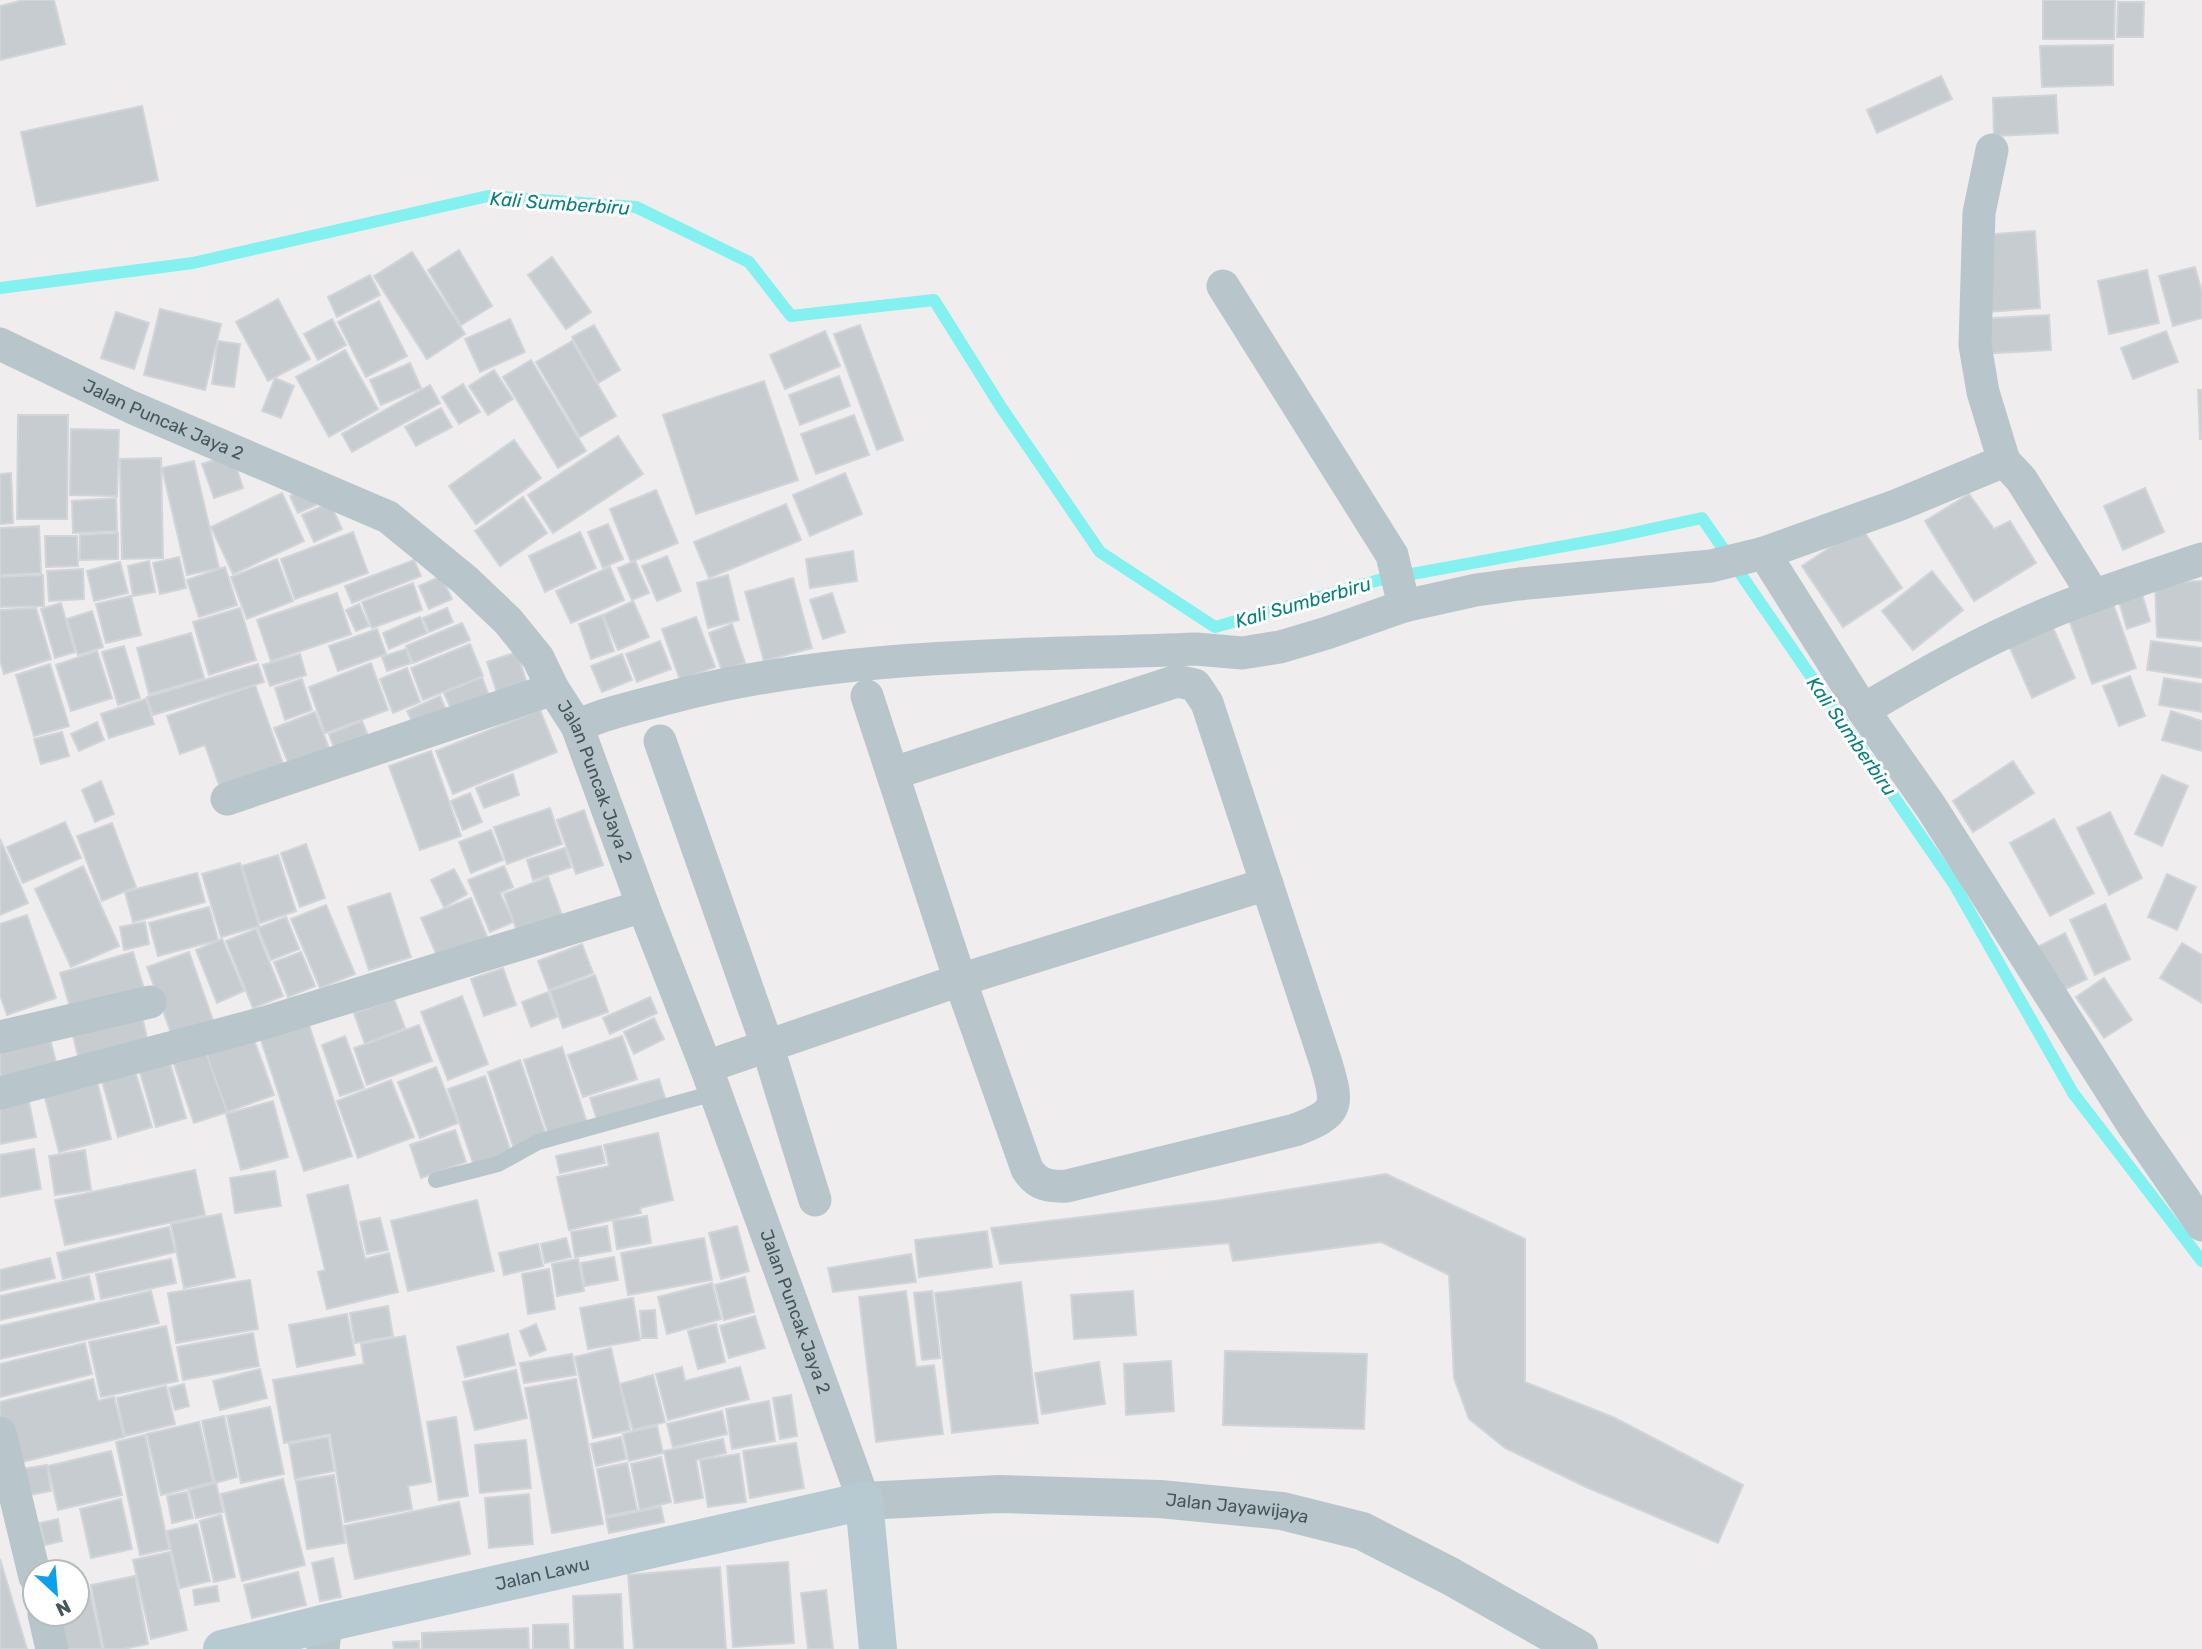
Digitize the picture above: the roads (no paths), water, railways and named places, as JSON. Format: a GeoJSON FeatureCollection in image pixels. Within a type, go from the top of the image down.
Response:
{"type":"FeatureCollection","features":[{"type":"Feature","properties":{"kind":"main road","name":"Jalan Lawu"},"geometry":{"type":"LineString","coordinates":[[222,1649],[325,1636],[864,1500]]}},
{"type":"Feature","properties":{"kind":"main road"},"geometry":{"type":"LineString","coordinates":[[864,1500],[878,1649]]}},
{"type":"Feature","properties":{"kind":"street"},"geometry":{"type":"LineString","coordinates":[[1992,150],[1979,213],[1975,345],[1983,392],[2004,461],[2021,479],[2094,596]]}},
{"type":"Feature","properties":{"kind":"street"},"geometry":{"type":"LineString","coordinates":[[1223,286],[1398,582]]}},
{"type":"Feature","properties":{"kind":"street","name":"Jalan Puncak Jaya 2"},"geometry":{"type":"LineString","coordinates":[[0,344],[131,407],[387,517],[465,580],[508,621],[538,658],[553,689],[597,718],[643,906],[735,1062],[864,1500]]}},
{"type":"Feature","properties":{"kind":"street"},"geometry":{"type":"LineString","coordinates":[[597,718],[714,686],[855,663],[1196,649],[1242,653],[1280,647],[1327,634],[1398,582],[1519,584],[1711,566],[1755,556],[1898,505],[2004,461]]}},
{"type":"Feature","properties":{"kind":"street"},"geometry":{"type":"LineString","coordinates":[[1755,556],[1931,807],[2133,1125],[2202,1225]]}},
{"type":"Feature","properties":{"kind":"street"},"geometry":{"type":"LineString","coordinates":[[1863,710],[1949,660],[2016,627],[2094,596],[2202,559]]}},
{"type":"Feature","properties":{"kind":"street"},"geometry":{"type":"LineString","coordinates":[[867,696],[960,980],[1027,1169],[1037,1181],[1044,1185],[1067,1185],[1295,1130],[1321,1120],[1327,1114],[1335,1101],[1334,1090],[1207,703],[1195,685],[1177,681],[894,773]]}},
{"type":"Feature","properties":{"kind":"street"},"geometry":{"type":"LineString","coordinates":[[227,799],[553,689]]}},
{"type":"Feature","properties":{"kind":"street"},"geometry":{"type":"LineString","coordinates":[[660,741],[735,1062],[816,1200]]}},
{"type":"Feature","properties":{"kind":"street"},"geometry":{"type":"LineString","coordinates":[[735,1062],[960,980],[1267,884]]}},
{"type":"Feature","properties":{"kind":"street"},"geometry":{"type":"LineString","coordinates":[[0,1093],[264,1023],[643,906]]}},
{"type":"Feature","properties":{"kind":"street"},"geometry":{"type":"LineString","coordinates":[[0,1037],[150,1002]]}},
{"type":"Feature","properties":{"kind":"street"},"geometry":{"type":"LineString","coordinates":[[0,1433],[30,1558]]}},
{"type":"Feature","properties":{"kind":"street","name":"Jalan Jayawijaya"},"geometry":{"type":"LineString","coordinates":[[864,1500],[999,1494],[1160,1499],[1282,1511],[1362,1531],[1450,1576],[1579,1649]]}},
{"type":"Feature","properties":{"kind":"street"},"geometry":{"type":"LineString","coordinates":[[47,1628],[52,1649]]}},
{"type":"Feature","properties":{"kind":"lane"},"geometry":{"type":"LineString","coordinates":[[436,1180],[498,1164],[538,1142],[735,1062]]}},
{"type":"Feature","properties":{"kind":"waterway","name":"Kali Sumberbiru"},"geometry":{"type":"LineString","coordinates":[[0,288],[193,263],[488,196],[636,207],[749,262],[791,316],[934,300],[1001,407],[1100,552],[1215,627],[1379,580],[1702,518],[1954,884],[2073,1093],[2202,1261]]}}]}
